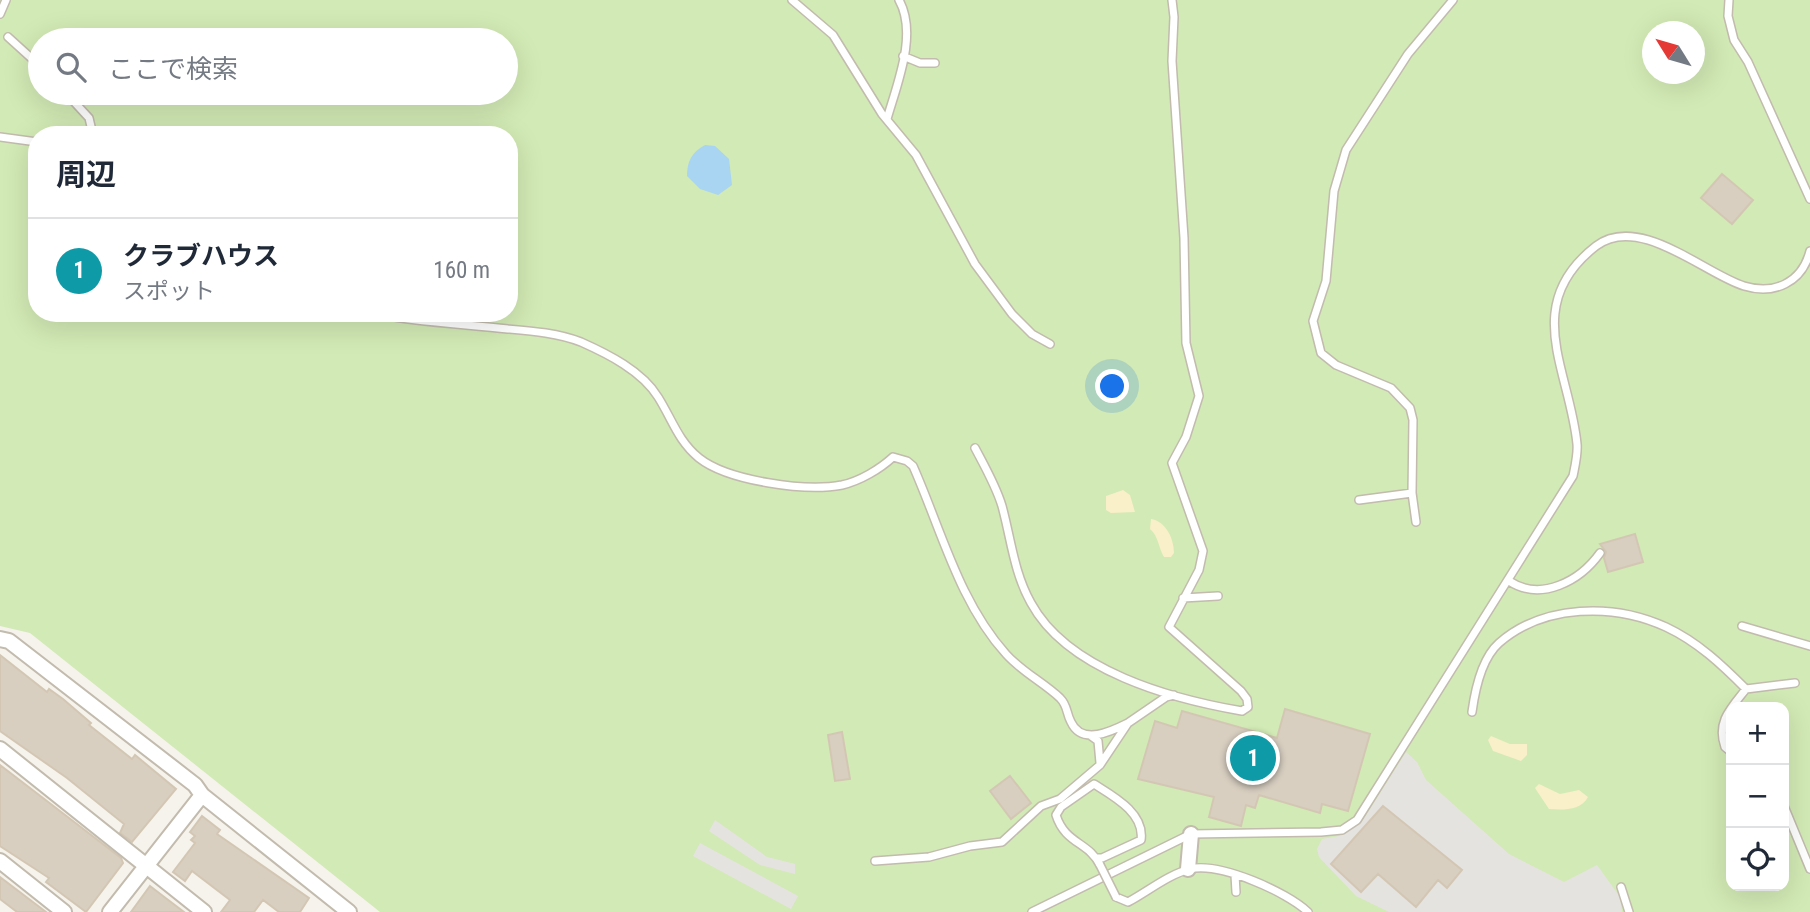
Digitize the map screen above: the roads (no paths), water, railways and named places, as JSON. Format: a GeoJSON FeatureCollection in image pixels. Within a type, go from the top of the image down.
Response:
{"type":"FeatureCollection","features":[{"type":"Feature","properties":{"kind":"street"},"geometry":{"type":"LineString","coordinates":[[0,639],[9,641],[195,785],[202,795],[349,912]]}},
{"type":"Feature","properties":{"kind":"street"},"geometry":{"type":"LineString","coordinates":[[0,749],[204,912]]}},
{"type":"Feature","properties":{"kind":"street"},"geometry":{"type":"LineString","coordinates":[[110,912],[202,795]]}},
{"type":"Feature","properties":{"kind":"street"},"geometry":{"type":"LineString","coordinates":[[1188,869],[1191,835]]}},
{"type":"Feature","properties":{"kind":"street"},"geometry":{"type":"LineString","coordinates":[[0,861],[64,912]]}},
{"type":"Feature","properties":{"kind":"lane"},"geometry":{"type":"LineString","coordinates":[[792,0],[833,35],[887,120],[916,155],[975,264],[1012,314],[1032,334],[1050,344]]}},
{"type":"Feature","properties":{"kind":"lane"},"geometry":{"type":"LineString","coordinates":[[887,120],[903,56],[907,20],[899,0]]}},
{"type":"Feature","properties":{"kind":"lane"},"geometry":{"type":"LineString","coordinates":[[975,448],[1001,503],[1011,549],[1031,604],[1043,619],[1099,667],[1174,695],[1242,712],[1248,707],[1247,699],[1241,691],[1169,627],[1199,570],[1203,551],[1172,463],[1196,413],[1199,396],[1186,343],[1184,238],[1172,61],[1172,0]]}},
{"type":"Feature","properties":{"kind":"lane"},"geometry":{"type":"LineString","coordinates":[[1416,522],[1412,493],[1413,420],[1410,408],[1391,388],[1336,365],[1321,353],[1313,321],[1326,281],[1334,191],[1346,150],[1408,54],[1453,0]]}},
{"type":"Feature","properties":{"kind":"lane"},"geometry":{"type":"LineString","coordinates":[[1729,0],[1728,16],[1734,40],[1748,62],[1810,199]]}},
{"type":"Feature","properties":{"kind":"lane"},"geometry":{"type":"LineString","coordinates":[[8,37],[28,55]]}},
{"type":"Feature","properties":{"kind":"lane"},"geometry":{"type":"LineString","coordinates":[[903,56],[920,63],[935,63]]}},
{"type":"Feature","properties":{"kind":"lane"},"geometry":{"type":"LineString","coordinates":[[77,105],[89,118],[91,126]]}},
{"type":"Feature","properties":{"kind":"lane"},"geometry":{"type":"LineString","coordinates":[[0,137],[28,141]]}},
{"type":"Feature","properties":{"kind":"lane"},"geometry":{"type":"LineString","coordinates":[[1032,912],[1047,909],[1191,835],[1321,832],[1342,830],[1357,820],[1573,476],[1577,446],[1552,330],[1562,288],[1578,264],[1596,246],[1608,239],[1644,240],[1669,247],[1744,286],[1777,289],[1800,274],[1810,251]]}},
{"type":"Feature","properties":{"kind":"lane"},"geometry":{"type":"LineString","coordinates":[[452,322],[542,332],[602,351],[649,385],[675,430],[701,460],[734,475],[805,487],[833,486],[854,481],[893,457],[907,461],[912,467],[941,540],[986,629],[1020,669],[1059,698],[1077,729],[1091,736],[1100,747],[1100,765]]}},
{"type":"Feature","properties":{"kind":"lane"},"geometry":{"type":"LineString","coordinates":[[1359,500],[1412,493]]}},
{"type":"Feature","properties":{"kind":"lane"},"geometry":{"type":"LineString","coordinates":[[1509,581],[1521,589],[1537,590],[1559,586],[1590,567],[1600,553]]}},
{"type":"Feature","properties":{"kind":"lane"},"geometry":{"type":"LineString","coordinates":[[1183,598],[1218,596]]}},
{"type":"Feature","properties":{"kind":"lane"},"geometry":{"type":"LineString","coordinates":[[1472,712],[1476,688],[1499,644],[1529,624],[1566,612],[1628,616],[1665,627],[1711,654],[1746,689]]}},
{"type":"Feature","properties":{"kind":"lane"},"geometry":{"type":"LineString","coordinates":[[1742,626],[1810,646]]}},
{"type":"Feature","properties":{"kind":"lane"},"geometry":{"type":"LineString","coordinates":[[1736,702],[1746,689],[1795,683]]}},
{"type":"Feature","properties":{"kind":"lane"},"geometry":{"type":"LineString","coordinates":[[1091,736],[1104,734],[1128,723],[1166,697],[1174,695]]}},
{"type":"Feature","properties":{"kind":"lane"},"geometry":{"type":"LineString","coordinates":[[1726,716],[1722,725],[1726,748]]}},
{"type":"Feature","properties":{"kind":"lane"},"geometry":{"type":"LineString","coordinates":[[875,861],[929,857],[970,846],[1002,842],[1041,806],[1060,799],[1100,765],[1128,723]]}},
{"type":"Feature","properties":{"kind":"lane"},"geometry":{"type":"LineString","coordinates":[[1099,861],[1141,840],[1142,832],[1126,804],[1094,784],[1061,807],[1056,815],[1061,830],[1099,861],[1116,897],[1128,902],[1188,869],[1212,869],[1292,897],[1308,912]]}},
{"type":"Feature","properties":{"kind":"lane"},"geometry":{"type":"LineString","coordinates":[[1789,818],[1810,869]]}},
{"type":"Feature","properties":{"kind":"lane"},"geometry":{"type":"LineString","coordinates":[[1235,875],[1236,892]]}},
{"type":"Feature","properties":{"kind":"lane"},"geometry":{"type":"LineString","coordinates":[[1621,887],[1629,912]]}},
{"type":"Feature","properties":{"kind":"water"},"geometry":{"type":"Polygon","coordinates":[[[705,145],[715,146],[729,159],[732,185],[718,195],[700,189],[687,176],[691,158],[705,145]]]}},
{"type":"Feature","properties":{"kind":"place","name":"クラブハウス"},"geometry":{"type":"Point","coordinates":[1253,758]}}]}
